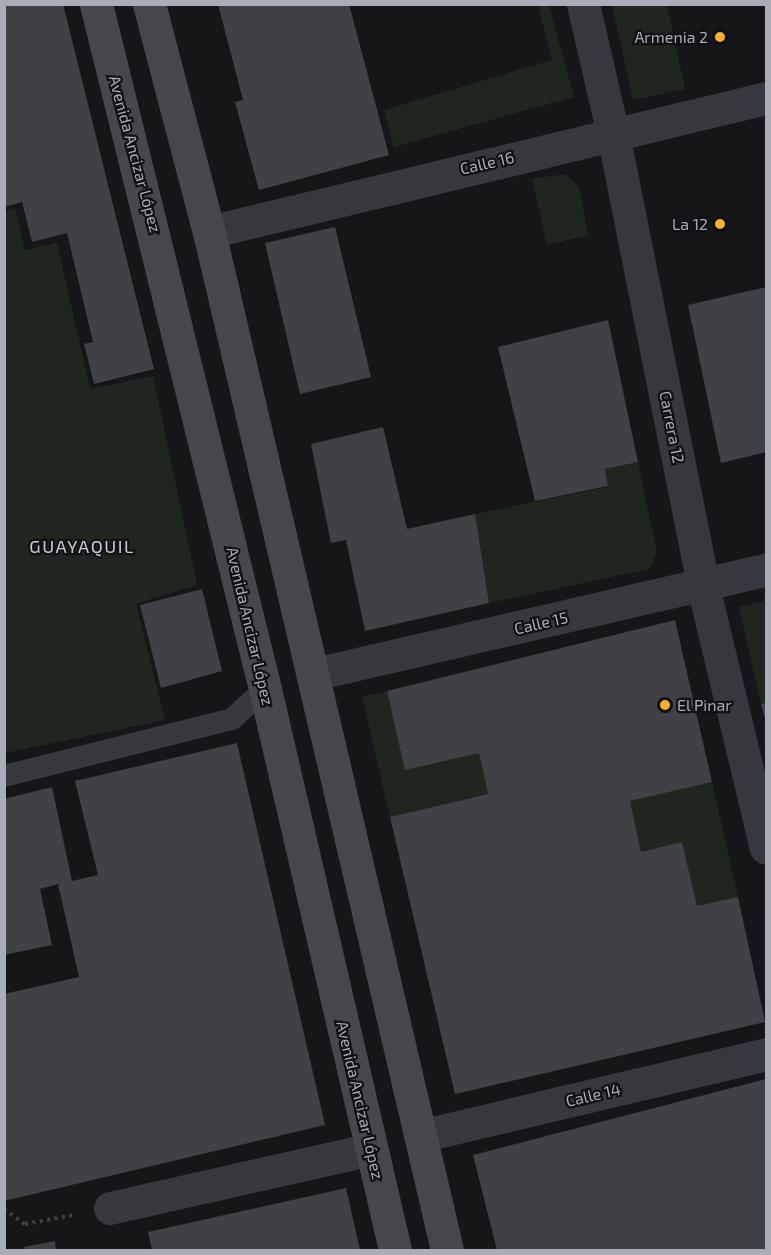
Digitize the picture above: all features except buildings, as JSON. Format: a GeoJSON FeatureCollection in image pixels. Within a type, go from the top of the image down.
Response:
{"type":"FeatureCollection","features":[{"type":"Feature","properties":{"kind":"main road","name":"Avenida Ancizar López"},"geometry":{"type":"LineString","coordinates":[[96,4],[265,690],[395,1251]]}},
{"type":"Feature","properties":{"kind":"main road"},"geometry":{"type":"LineString","coordinates":[[149,4],[209,232],[447,1251]]}},
{"type":"Feature","properties":{"kind":"street","name":"Carrera 12"},"geometry":{"type":"LineString","coordinates":[[583,4],[613,134],[703,586],[766,848]]}},
{"type":"Feature","properties":{"kind":"street","name":"Calle 16"},"geometry":{"type":"LineString","coordinates":[[209,232],[766,98]]}},
{"type":"Feature","properties":{"kind":"street","name":"Calle 15"},"geometry":{"type":"LineString","coordinates":[[314,674],[766,570]]}},
{"type":"Feature","properties":{"kind":"street","name":"Calle 14"},"geometry":{"type":"LineString","coordinates":[[420,1136],[766,1053]]}},
{"type":"Feature","properties":{"kind":"street"},"geometry":{"type":"LineString","coordinates":[[110,1208],[371,1149]]}},
{"type":"Feature","properties":{"kind":"lane"},"geometry":{"type":"LineString","coordinates":[[4,776],[232,719],[265,690]]}},
{"type":"Feature","properties":{"kind":"path"},"geometry":{"type":"LineString","coordinates":[[4,1209],[25,1224],[110,1208]]}},
{"type":"Feature","properties":{"kind":"shaded area"},"geometry":{"type":"Polygon","coordinates":[[[538,5],[549,5],[574,97],[394,147],[384,110],[552,60],[538,5]]]}},
{"type":"Feature","properties":{"kind":"shaded area"},"geometry":{"type":"Polygon","coordinates":[[[612,5],[667,5],[685,89],[633,100],[612,5]]]}},
{"type":"Feature","properties":{"kind":"shaded area"},"geometry":{"type":"Polygon","coordinates":[[[565,174],[579,187],[588,235],[547,245],[532,179],[565,174]]]}},
{"type":"Feature","properties":{"kind":"shaded area"},"geometry":{"type":"Polygon","coordinates":[[[15,208],[25,250],[57,243],[90,389],[153,376],[197,585],[136,604],[165,720],[5,753],[4,211],[15,208]]]}},
{"type":"Feature","properties":{"kind":"shaded area"},"geometry":{"type":"Polygon","coordinates":[[[638,462],[657,553],[649,569],[489,603],[475,514],[608,487],[605,469],[638,462]]]}},
{"type":"Feature","properties":{"kind":"shaded area"},"geometry":{"type":"Polygon","coordinates":[[[766,600],[766,703],[761,704],[739,607],[766,600]]]}},
{"type":"Feature","properties":{"kind":"shaded area"},"geometry":{"type":"Polygon","coordinates":[[[387,691],[479,753],[488,794],[390,817],[362,697],[387,691]]]}},
{"type":"Feature","properties":{"kind":"shaded area"},"geometry":{"type":"Polygon","coordinates":[[[712,782],[738,897],[697,906],[682,842],[641,852],[630,801],[712,782]]]}},
{"type":"Feature","properties":{"kind":"place","name":"Armenia 2"},"geometry":{"type":"Point","coordinates":[720,37]}},
{"type":"Feature","properties":{"kind":"place","name":"La 12"},"geometry":{"type":"Point","coordinates":[720,224]}},
{"type":"Feature","properties":{"kind":"place","name":"El Pinar"},"geometry":{"type":"Point","coordinates":[665,705]}},
{"type":"Feature","properties":{"kind":"district","name":"GUAYAQUIL"},"geometry":{"type":"Point","coordinates":[82,546]}}]}
